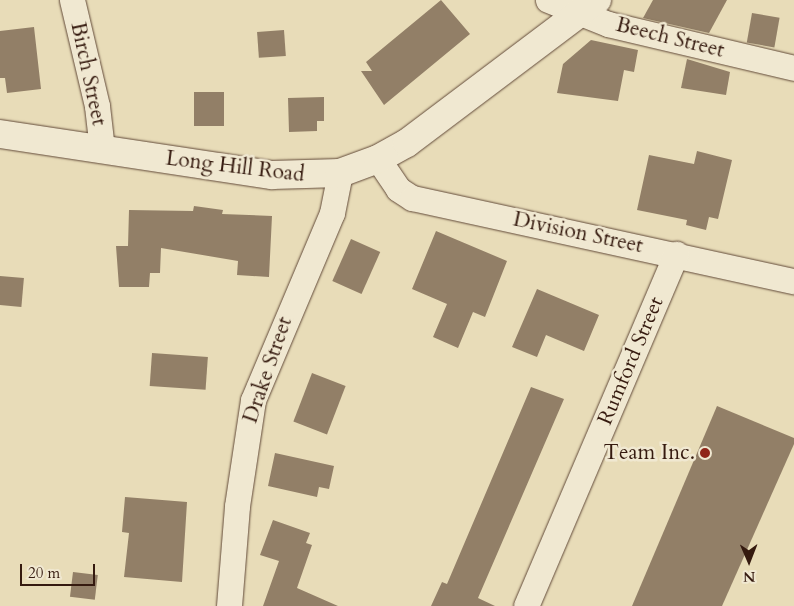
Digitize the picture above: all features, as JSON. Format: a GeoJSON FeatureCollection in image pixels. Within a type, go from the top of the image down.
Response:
{"type":"FeatureCollection","features":[{"type":"Feature","properties":{"kind":"main road","name":"Long Hill Road"},"geometry":{"type":"LineString","coordinates":[[0,134],[288,176],[340,173],[378,160],[589,7]]}},
{"type":"Feature","properties":{"kind":"street","name":"Birch Street"},"geometry":{"type":"LineString","coordinates":[[72,0],[97,106],[102,149]]}},
{"type":"Feature","properties":{"kind":"street","name":"Beech Street"},"geometry":{"type":"LineString","coordinates":[[548,0],[589,7],[794,68]]}},
{"type":"Feature","properties":{"kind":"street","name":"Division Street"},"geometry":{"type":"LineString","coordinates":[[378,160],[398,189],[412,198],[794,281]]}},
{"type":"Feature","properties":{"kind":"street","name":"Drake Street"},"geometry":{"type":"LineString","coordinates":[[229,606],[237,506],[253,400],[332,213],[340,173]]}},
{"type":"Feature","properties":{"kind":"street","name":"Rumford Street"},"geometry":{"type":"LineString","coordinates":[[526,606],[676,254]]}},
{"type":"Feature","properties":{"kind":"building"},"geometry":{"type":"Polygon","coordinates":[[[441,0],[470,34],[384,105],[361,71],[372,71],[366,62],[441,0]]]}},
{"type":"Feature","properties":{"kind":"building"},"geometry":{"type":"Polygon","coordinates":[[[653,0],[727,0],[709,33],[643,18],[653,0]]]}},
{"type":"Feature","properties":{"kind":"building"},"geometry":{"type":"Polygon","coordinates":[[[752,13],[780,18],[774,47],[747,43],[752,13]]]}},
{"type":"Feature","properties":{"kind":"building"},"geometry":{"type":"Polygon","coordinates":[[[34,27],[41,89],[7,93],[5,78],[0,78],[0,31],[34,27]]]}},
{"type":"Feature","properties":{"kind":"building"},"geometry":{"type":"Polygon","coordinates":[[[284,30],[286,56],[259,58],[257,32],[284,30]]]}},
{"type":"Feature","properties":{"kind":"building"},"geometry":{"type":"Polygon","coordinates":[[[591,40],[638,50],[634,72],[624,70],[618,101],[557,93],[563,64],[591,40]]]}},
{"type":"Feature","properties":{"kind":"building"},"geometry":{"type":"Polygon","coordinates":[[[687,59],[730,72],[726,95],[681,88],[687,59]]]}},
{"type":"Feature","properties":{"kind":"building"},"geometry":{"type":"Polygon","coordinates":[[[194,92],[224,92],[224,126],[194,126],[194,92]]]}},
{"type":"Feature","properties":{"kind":"building"},"geometry":{"type":"Polygon","coordinates":[[[324,97],[324,121],[317,121],[317,131],[289,132],[288,98],[324,97]]]}},
{"type":"Feature","properties":{"kind":"building"},"geometry":{"type":"Polygon","coordinates":[[[697,151],[732,160],[718,219],[709,217],[706,230],[686,225],[687,220],[637,210],[649,155],[694,164],[697,151]]]}},
{"type":"Feature","properties":{"kind":"building"},"geometry":{"type":"Polygon","coordinates":[[[194,206],[223,210],[222,214],[272,216],[269,277],[237,275],[238,261],[161,248],[160,273],[150,273],[149,287],[119,287],[116,246],[128,246],[129,210],[193,211],[194,206]]]}},
{"type":"Feature","properties":{"kind":"building"},"geometry":{"type":"Polygon","coordinates":[[[436,231],[507,261],[485,317],[473,312],[458,348],[433,337],[447,304],[412,289],[436,231]]]}},
{"type":"Feature","properties":{"kind":"building"},"geometry":{"type":"Polygon","coordinates":[[[351,239],[380,252],[362,294],[332,281],[351,239]]]}},
{"type":"Feature","properties":{"kind":"building"},"geometry":{"type":"Polygon","coordinates":[[[0,276],[24,278],[21,307],[0,305],[0,276]]]}},
{"type":"Feature","properties":{"kind":"building"},"geometry":{"type":"Polygon","coordinates":[[[537,289],[599,315],[584,351],[546,335],[537,357],[512,347],[537,289]]]}},
{"type":"Feature","properties":{"kind":"building"},"geometry":{"type":"Polygon","coordinates":[[[152,353],[208,357],[206,390],[150,386],[152,353]]]}},
{"type":"Feature","properties":{"kind":"building"},"geometry":{"type":"Polygon","coordinates":[[[312,373],[346,386],[327,434],[293,422],[312,373]]]}},
{"type":"Feature","properties":{"kind":"building"},"geometry":{"type":"Polygon","coordinates":[[[531,387],[564,399],[478,598],[495,606],[431,606],[442,582],[447,584],[531,387]]]}},
{"type":"Feature","properties":{"kind":"building"},"geometry":{"type":"Polygon","coordinates":[[[717,406],[794,438],[794,444],[722,606],[632,606],[717,406]]]}},
{"type":"Feature","properties":{"kind":"building"},"geometry":{"type":"Polygon","coordinates":[[[275,453],[334,466],[329,489],[319,487],[317,497],[268,486],[275,453]]]}},
{"type":"Feature","properties":{"kind":"building"},"geometry":{"type":"Polygon","coordinates":[[[125,497],[187,502],[182,582],[124,577],[129,533],[122,532],[125,497]]]}},
{"type":"Feature","properties":{"kind":"building"},"geometry":{"type":"Polygon","coordinates":[[[273,520],[310,533],[306,543],[312,545],[297,588],[338,606],[263,606],[279,561],[260,555],[273,520]]]}},
{"type":"Feature","properties":{"kind":"building"},"geometry":{"type":"Polygon","coordinates":[[[73,572],[98,575],[95,600],[70,597],[73,572]]]}},
{"type":"Feature","properties":{"kind":"place","name":"Team Inc."},"geometry":{"type":"Point","coordinates":[705,453]}}]}
